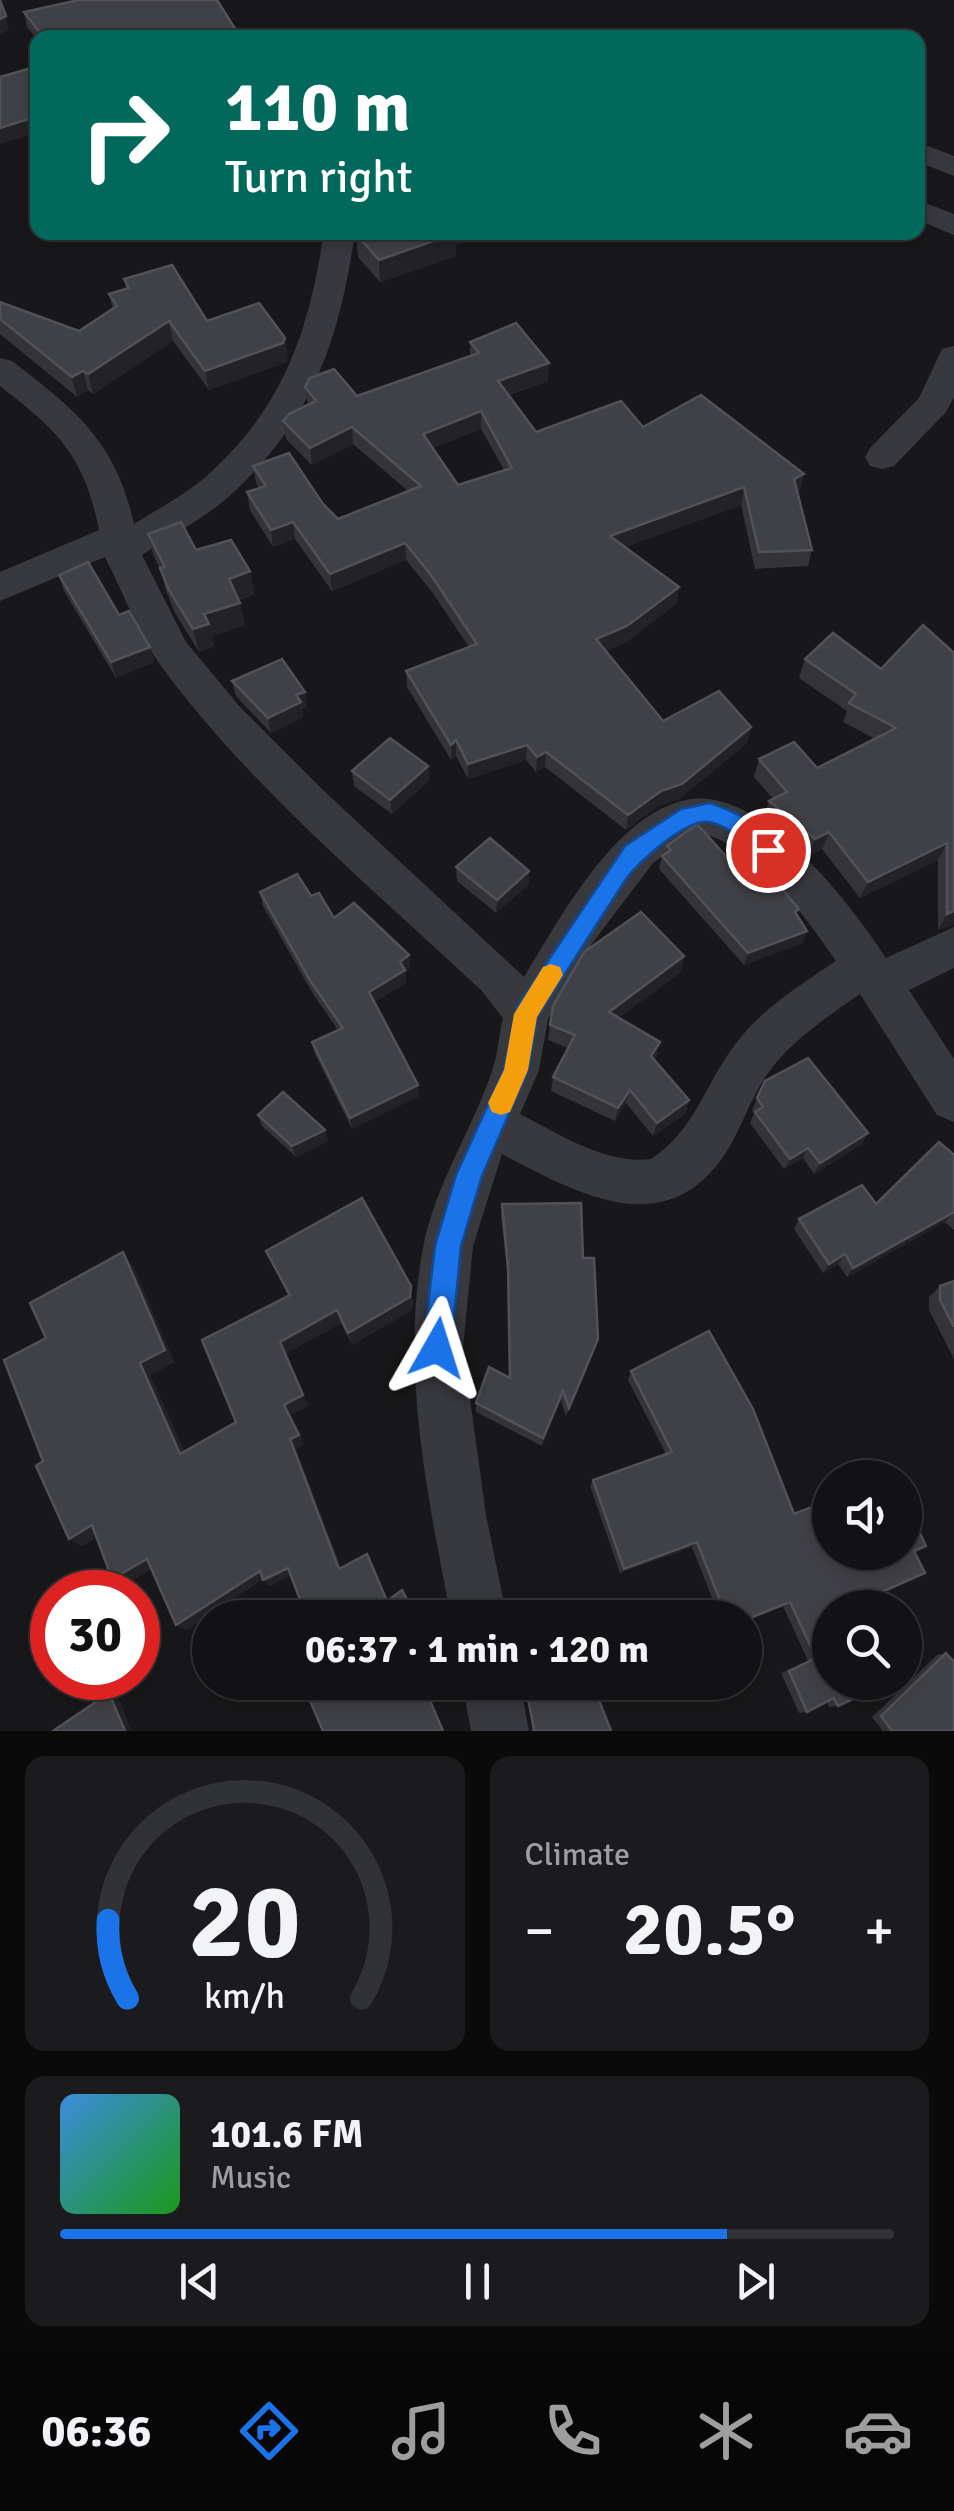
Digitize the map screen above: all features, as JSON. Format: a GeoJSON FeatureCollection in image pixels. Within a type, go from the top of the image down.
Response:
{"type":"FeatureCollection","features":[{"type":"Feature","properties":{"kind":"street"},"geometry":{"type":"LineString","coordinates":[[925,154],[954,167]]}},
{"type":"Feature","properties":{"kind":"street"},"geometry":{"type":"LineString","coordinates":[[925,213],[954,226]]}},
{"type":"Feature","properties":{"kind":"street"},"geometry":{"type":"LineString","coordinates":[[0,588],[121,543],[221,484],[268,434],[305,374],[331,291],[339,240]]}},
{"type":"Feature","properties":{"kind":"street"},"geometry":{"type":"LineString","coordinates":[[882,456],[934,404],[954,357]]}},
{"type":"Feature","properties":{"kind":"street"},"geometry":{"type":"LineString","coordinates":[[0,370],[62,416],[90,454],[109,491],[121,543],[172,652],[226,718],[309,804],[498,977],[526,1014]]}},
{"type":"Feature","properties":{"kind":"street"},"geometry":{"type":"LineString","coordinates":[[475,1600],[437,1348],[448,1246],[469,1175],[516,1070],[526,1014],[633,852],[688,816],[710,812],[753,834],[837,926],[873,974],[954,1100]]}},
{"type":"Feature","properties":{"kind":"street"},"geometry":{"type":"LineString","coordinates":[[492,1124],[608,1179],[653,1183],[674,1172],[700,1148],[725,1111],[740,1076],[767,1040],[873,974],[954,946]]}},
{"type":"Feature","properties":{"kind":"street"},"geometry":{"type":"LineString","coordinates":[[494,1700],[500,1731]]}},
{"type":"Feature","properties":{"kind":"building"},"geometry":{"type":"Polygon","coordinates":[[[79,0],[217,0],[236,30],[38,30],[24,12],[79,0]]]}},
{"type":"Feature","properties":{"kind":"building"},"geometry":{"type":"Polygon","coordinates":[[[30,68],[30,119],[0,128],[0,77],[30,68]]]}},
{"type":"Feature","properties":{"kind":"building"},"geometry":{"type":"Polygon","coordinates":[[[361,240],[436,240],[379,260],[361,240]]]}},
{"type":"Feature","properties":{"kind":"building"},"geometry":{"type":"Polygon","coordinates":[[[172,265],[207,321],[259,303],[285,338],[283,343],[205,371],[169,321],[88,374],[83,371],[72,377],[0,319],[0,302],[79,331],[117,306],[109,294],[129,288],[124,279],[172,265]]]}},
{"type":"Feature","properties":{"kind":"building"},"geometry":{"type":"Polygon","coordinates":[[[516,323],[549,363],[498,381],[536,432],[621,401],[643,427],[701,395],[804,474],[794,479],[812,550],[759,552],[744,487],[610,536],[679,587],[627,626],[596,639],[663,721],[719,691],[751,727],[682,784],[661,791],[628,815],[546,752],[537,757],[527,745],[468,764],[456,740],[451,745],[406,671],[477,644],[405,543],[330,574],[293,522],[271,530],[247,492],[266,486],[253,466],[289,453],[323,504],[338,519],[421,486],[352,427],[310,448],[283,421],[316,401],[305,387],[310,378],[334,369],[357,396],[479,353],[470,342],[516,323]],[[481,411],[423,434],[458,485],[512,468],[481,411]]]}},
{"type":"Feature","properties":{"kind":"building"},"geometry":{"type":"Polygon","coordinates":[[[181,522],[196,550],[231,540],[250,571],[229,579],[240,603],[204,614],[209,624],[193,629],[169,590],[160,568],[165,567],[148,534],[181,522]]]}},
{"type":"Feature","properties":{"kind":"building"},"geometry":{"type":"Polygon","coordinates":[[[88,562],[119,615],[129,611],[150,647],[111,662],[59,575],[88,562]]]}},
{"type":"Feature","properties":{"kind":"building"},"geometry":{"type":"Polygon","coordinates":[[[923,625],[954,653],[954,911],[947,914],[947,843],[868,882],[829,832],[815,839],[769,801],[787,792],[759,759],[794,742],[817,768],[896,728],[849,703],[856,694],[805,659],[833,633],[881,669],[923,625]]]}},
{"type":"Feature","properties":{"kind":"building"},"geometry":{"type":"Polygon","coordinates":[[[282,659],[305,692],[296,695],[301,702],[268,718],[232,681],[282,659]]]}},
{"type":"Feature","properties":{"kind":"building"},"geometry":{"type":"Polygon","coordinates":[[[390,738],[428,766],[390,800],[352,771],[390,738]]]}},
{"type":"Feature","properties":{"kind":"building"},"geometry":{"type":"Polygon","coordinates":[[[697,824],[753,886],[771,876],[799,909],[795,912],[807,931],[748,953],[662,856],[671,850],[667,846],[697,824]]]}},
{"type":"Feature","properties":{"kind":"building"},"geometry":{"type":"Polygon","coordinates":[[[490,838],[529,871],[497,900],[456,867],[490,838]]]}},
{"type":"Feature","properties":{"kind":"building"},"geometry":{"type":"Polygon","coordinates":[[[297,874],[311,896],[319,893],[334,918],[354,903],[409,955],[400,962],[405,970],[369,992],[418,1085],[350,1118],[312,1042],[343,1028],[311,982],[260,892],[297,874]]]}},
{"type":"Feature","properties":{"kind":"building"},"geometry":{"type":"Polygon","coordinates":[[[641,912],[684,956],[609,1012],[660,1042],[651,1056],[689,1100],[657,1123],[630,1090],[618,1108],[553,1077],[575,1035],[550,1025],[553,1006],[584,952],[641,912]]]}},
{"type":"Feature","properties":{"kind":"building"},"geometry":{"type":"Polygon","coordinates":[[[808,1058],[868,1133],[820,1163],[808,1148],[790,1159],[755,1112],[763,1107],[757,1098],[765,1081],[808,1058]]]}},
{"type":"Feature","properties":{"kind":"building"},"geometry":{"type":"Polygon","coordinates":[[[283,1092],[325,1130],[292,1146],[258,1115],[283,1092]]]}},
{"type":"Feature","properties":{"kind":"building"},"geometry":{"type":"Polygon","coordinates":[[[939,1142],[954,1155],[954,1212],[853,1268],[845,1254],[829,1264],[799,1219],[862,1185],[876,1204],[939,1142]]]}},
{"type":"Feature","properties":{"kind":"building"},"geometry":{"type":"Polygon","coordinates":[[[362,1198],[411,1286],[410,1297],[348,1333],[337,1310],[280,1342],[303,1395],[284,1405],[299,1435],[290,1439],[339,1569],[367,1554],[387,1600],[300,1600],[288,1568],[263,1580],[260,1571],[215,1600],[192,1600],[192,1615],[176,1625],[160,1589],[160,1570],[152,1570],[147,1559],[128,1570],[109,1570],[92,1525],[69,1539],[36,1466],[43,1461],[4,1360],[46,1338],[30,1303],[123,1252],[165,1350],[140,1363],[180,1454],[236,1422],[202,1340],[290,1295],[266,1251],[362,1198]]]}},
{"type":"Feature","properties":{"kind":"building"},"geometry":{"type":"Polygon","coordinates":[[[581,1203],[583,1258],[594,1258],[598,1339],[569,1408],[563,1391],[543,1438],[476,1403],[489,1367],[510,1378],[508,1267],[502,1204],[581,1203]]]}},
{"type":"Feature","properties":{"kind":"building"},"geometry":{"type":"Polygon","coordinates":[[[954,1281],[954,1327],[940,1300],[940,1286],[954,1281]]]}},
{"type":"Feature","properties":{"kind":"building"},"geometry":{"type":"Polygon","coordinates":[[[709,1331],[753,1409],[794,1514],[812,1507],[812,1570],[922,1567],[925,1573],[887,1590],[812,1590],[812,1649],[790,1602],[762,1613],[762,1600],[720,1600],[697,1542],[624,1569],[593,1480],[672,1452],[631,1371],[709,1331]]]}},
{"type":"Feature","properties":{"kind":"building"},"geometry":{"type":"Polygon","coordinates":[[[402,1590],[407,1600],[388,1600],[402,1590]]]}},
{"type":"Feature","properties":{"kind":"building"},"geometry":{"type":"Polygon","coordinates":[[[946,1653],[954,1662],[954,1731],[892,1731],[881,1716],[898,1700],[922,1700],[922,1676],[946,1653]]]}},
{"type":"Feature","properties":{"kind":"building"},"geometry":{"type":"Polygon","coordinates":[[[812,1660],[812,1700],[830,1700],[807,1712],[789,1671],[812,1660]]]}},
{"type":"Feature","properties":{"kind":"building"},"geometry":{"type":"Polygon","coordinates":[[[99,1700],[112,1700],[125,1731],[53,1731],[99,1700]]]}},
{"type":"Feature","properties":{"kind":"building"},"geometry":{"type":"Polygon","coordinates":[[[310,1700],[430,1700],[443,1731],[323,1731],[310,1700]]]}},
{"type":"Feature","properties":{"kind":"building"},"geometry":{"type":"Polygon","coordinates":[[[528,1700],[599,1700],[611,1731],[533,1731],[528,1700]]]}},
{"type":"Feature","properties":{"kind":"slow traffic"},"geometry":{"type":"LineString","coordinates":[[501,1103],[516,1070],[526,1014],[551,975]]}},
{"type":"Feature","properties":{"kind":"route"},"geometry":{"type":"LineString","coordinates":[[437,1348],[448,1246],[469,1175],[516,1070],[526,1014],[618,872],[633,852],[688,816],[710,812],[729,818],[768,850]]}}]}
